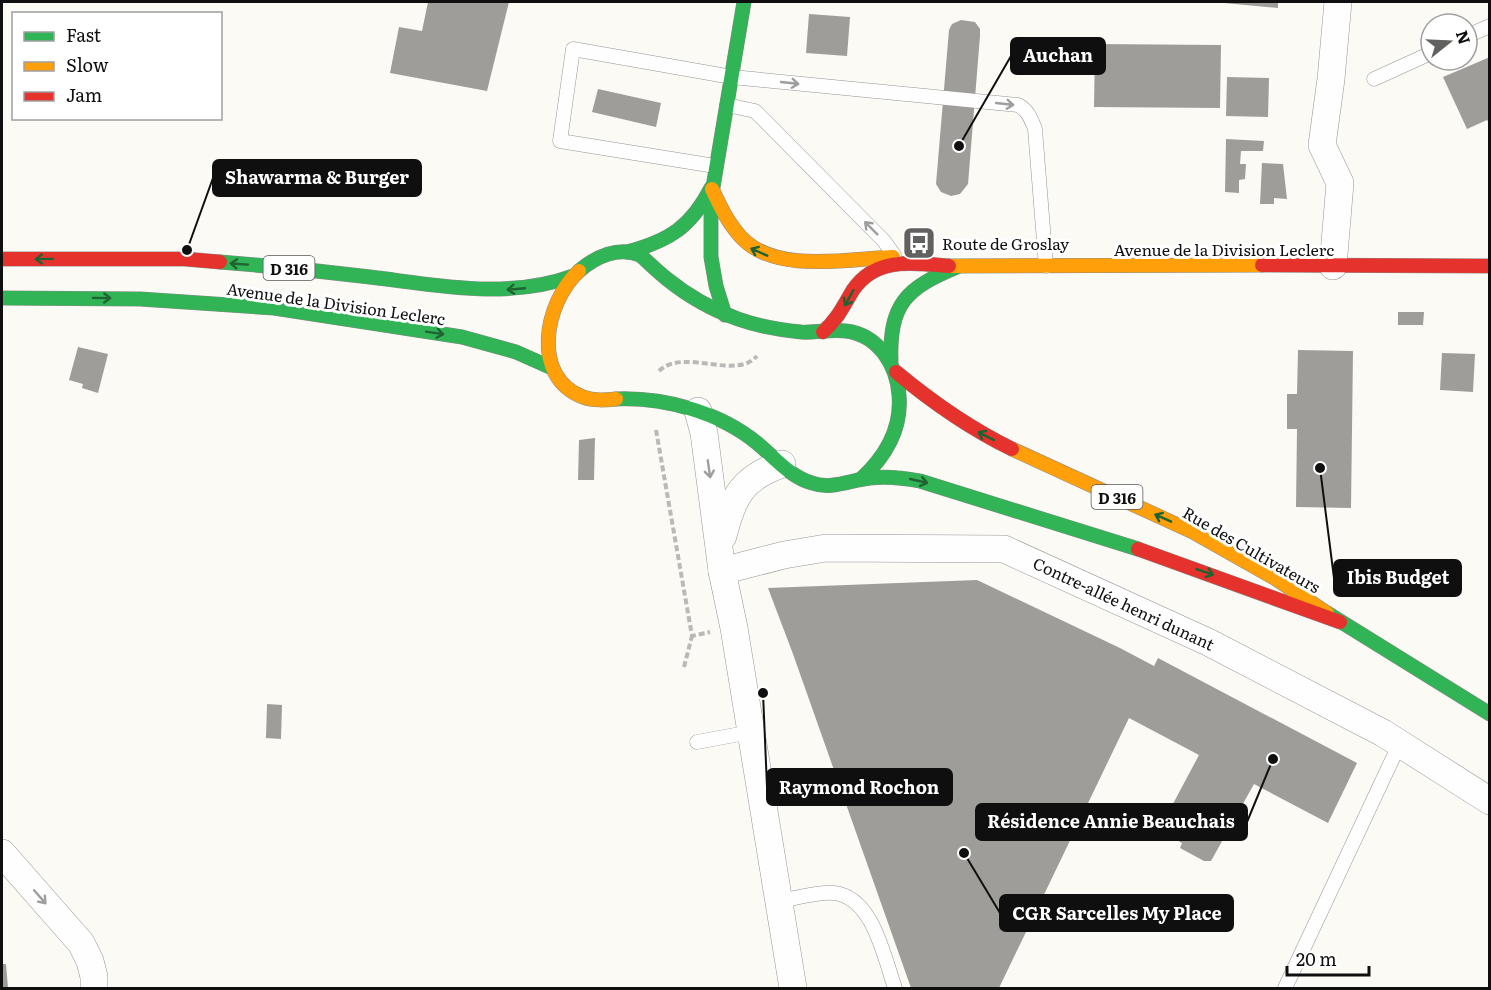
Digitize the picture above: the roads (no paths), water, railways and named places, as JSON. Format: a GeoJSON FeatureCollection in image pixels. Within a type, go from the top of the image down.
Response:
{"type":"FeatureCollection","features":[{"type":"Feature","properties":{"kind":"main road"},"geometry":{"type":"LineString","coordinates":[[725,315],[716,290],[712,268],[711,188],[744,2]]}},
{"type":"Feature","properties":{"kind":"main road"},"geometry":{"type":"LineString","coordinates":[[711,188],[720,207],[740,237],[750,248],[764,254],[794,262],[897,260]]}},
{"type":"Feature","properties":{"kind":"main road"},"geometry":{"type":"LineString","coordinates":[[552,368],[547,333],[563,290],[573,276],[582,267],[607,254],[627,252],[659,243],[671,236],[698,212],[711,188]]}},
{"type":"Feature","properties":{"kind":"main road","name":"Rue des Cultivateurs"},"geometry":{"type":"LineString","coordinates":[[627,252],[639,255],[672,284],[725,315],[764,326],[798,332],[846,331],[859,334],[871,341],[917,392],[973,429],[1224,548],[1290,587],[1340,622]]}},
{"type":"Feature","properties":{"kind":"main road","name":"Avenue de la Division Leclerc"},"geometry":{"type":"LineString","coordinates":[[2,259],[185,260],[292,268],[459,288],[512,290],[554,283],[573,276]]}},
{"type":"Feature","properties":{"kind":"main road","name":"Avenue de la Division Leclerc"},"geometry":{"type":"LineString","coordinates":[[823,332],[834,322],[866,275],[897,260],[957,267],[1490,266]]}},
{"type":"Feature","properties":{"kind":"main road","name":"Avenue de la Division Leclerc"},"geometry":{"type":"LineString","coordinates":[[861,478],[873,471],[885,456],[893,436],[900,398],[890,345],[892,322],[897,309],[908,296],[933,277],[957,267]]}},
{"type":"Feature","properties":{"kind":"main road","name":"Avenue de la Division Leclerc"},"geometry":{"type":"LineString","coordinates":[[2,298],[140,299],[274,308],[462,337],[516,352],[552,368]]}},
{"type":"Feature","properties":{"kind":"main road","name":"Rue des Cultivateurs"},"geometry":{"type":"LineString","coordinates":[[552,368],[569,388],[578,395],[590,399],[651,401],[698,411],[737,429],[805,481],[814,485],[837,485],[861,478],[902,477],[954,491],[1154,554],[1340,622]]}},
{"type":"Feature","properties":{"kind":"main road","name":"D 316"},"geometry":{"type":"LineString","coordinates":[[1340,622],[1490,714]]}},
{"type":"Feature","properties":{"kind":"street"},"geometry":{"type":"LineString","coordinates":[[1334,266],[1340,183],[1322,145],[1338,2]]}},
{"type":"Feature","properties":{"kind":"street"},"geometry":{"type":"LineString","coordinates":[[698,411],[704,433],[721,560],[793,988]]}},
{"type":"Feature","properties":{"kind":"street"},"geometry":{"type":"LineString","coordinates":[[721,560],[735,497],[754,476],[782,464]]}},
{"type":"Feature","properties":{"kind":"street","name":"Contre-allée henri dunant"},"geometry":{"type":"LineString","coordinates":[[721,560],[784,555],[826,548],[1004,549],[1208,642],[1400,743],[1490,801]]}},
{"type":"Feature","properties":{"kind":"street"},"geometry":{"type":"LineString","coordinates":[[2,853],[81,943],[90,961],[94,988]]}},
{"type":"Feature","properties":{"kind":"lane"},"geometry":{"type":"LineString","coordinates":[[715,166],[560,141],[573,49],[732,77],[1018,105],[1024,108],[1035,129],[1046,266]]}},
{"type":"Feature","properties":{"kind":"lane"},"geometry":{"type":"LineString","coordinates":[[1374,79],[1419,58]]}},
{"type":"Feature","properties":{"kind":"lane"},"geometry":{"type":"LineString","coordinates":[[727,105],[755,111],[884,241],[897,260],[907,284],[908,296]]}},
{"type":"Feature","properties":{"kind":"lane"},"geometry":{"type":"LineString","coordinates":[[697,742],[751,732]]}},
{"type":"Feature","properties":{"kind":"lane"},"geometry":{"type":"LineString","coordinates":[[1285,988],[1400,743]]}},
{"type":"Feature","properties":{"kind":"lane"},"geometry":{"type":"LineString","coordinates":[[779,901],[833,892],[854,899],[870,919],[895,988]]}},
{"type":"Feature","properties":{"kind":"place","name":"Auchan"},"geometry":{"type":"Point","coordinates":[959,146]}},
{"type":"Feature","properties":{"kind":"place","name":"Route de Groslay"},"geometry":{"type":"Point","coordinates":[919,243]}},
{"type":"Feature","properties":{"kind":"place","name":"Shawarma & Burger"},"geometry":{"type":"Point","coordinates":[187,250]}},
{"type":"Feature","properties":{"kind":"place","name":"Ibis Budget"},"geometry":{"type":"Point","coordinates":[1320,468]}},
{"type":"Feature","properties":{"kind":"place","name":"Raymond Rochon"},"geometry":{"type":"Point","coordinates":[763,693]}},
{"type":"Feature","properties":{"kind":"place","name":"Résidence Annie Beauchais"},"geometry":{"type":"Point","coordinates":[1273,759]}},
{"type":"Feature","properties":{"kind":"place","name":"CGR Sarcelles My Place"},"geometry":{"type":"Point","coordinates":[964,853]}}]}
